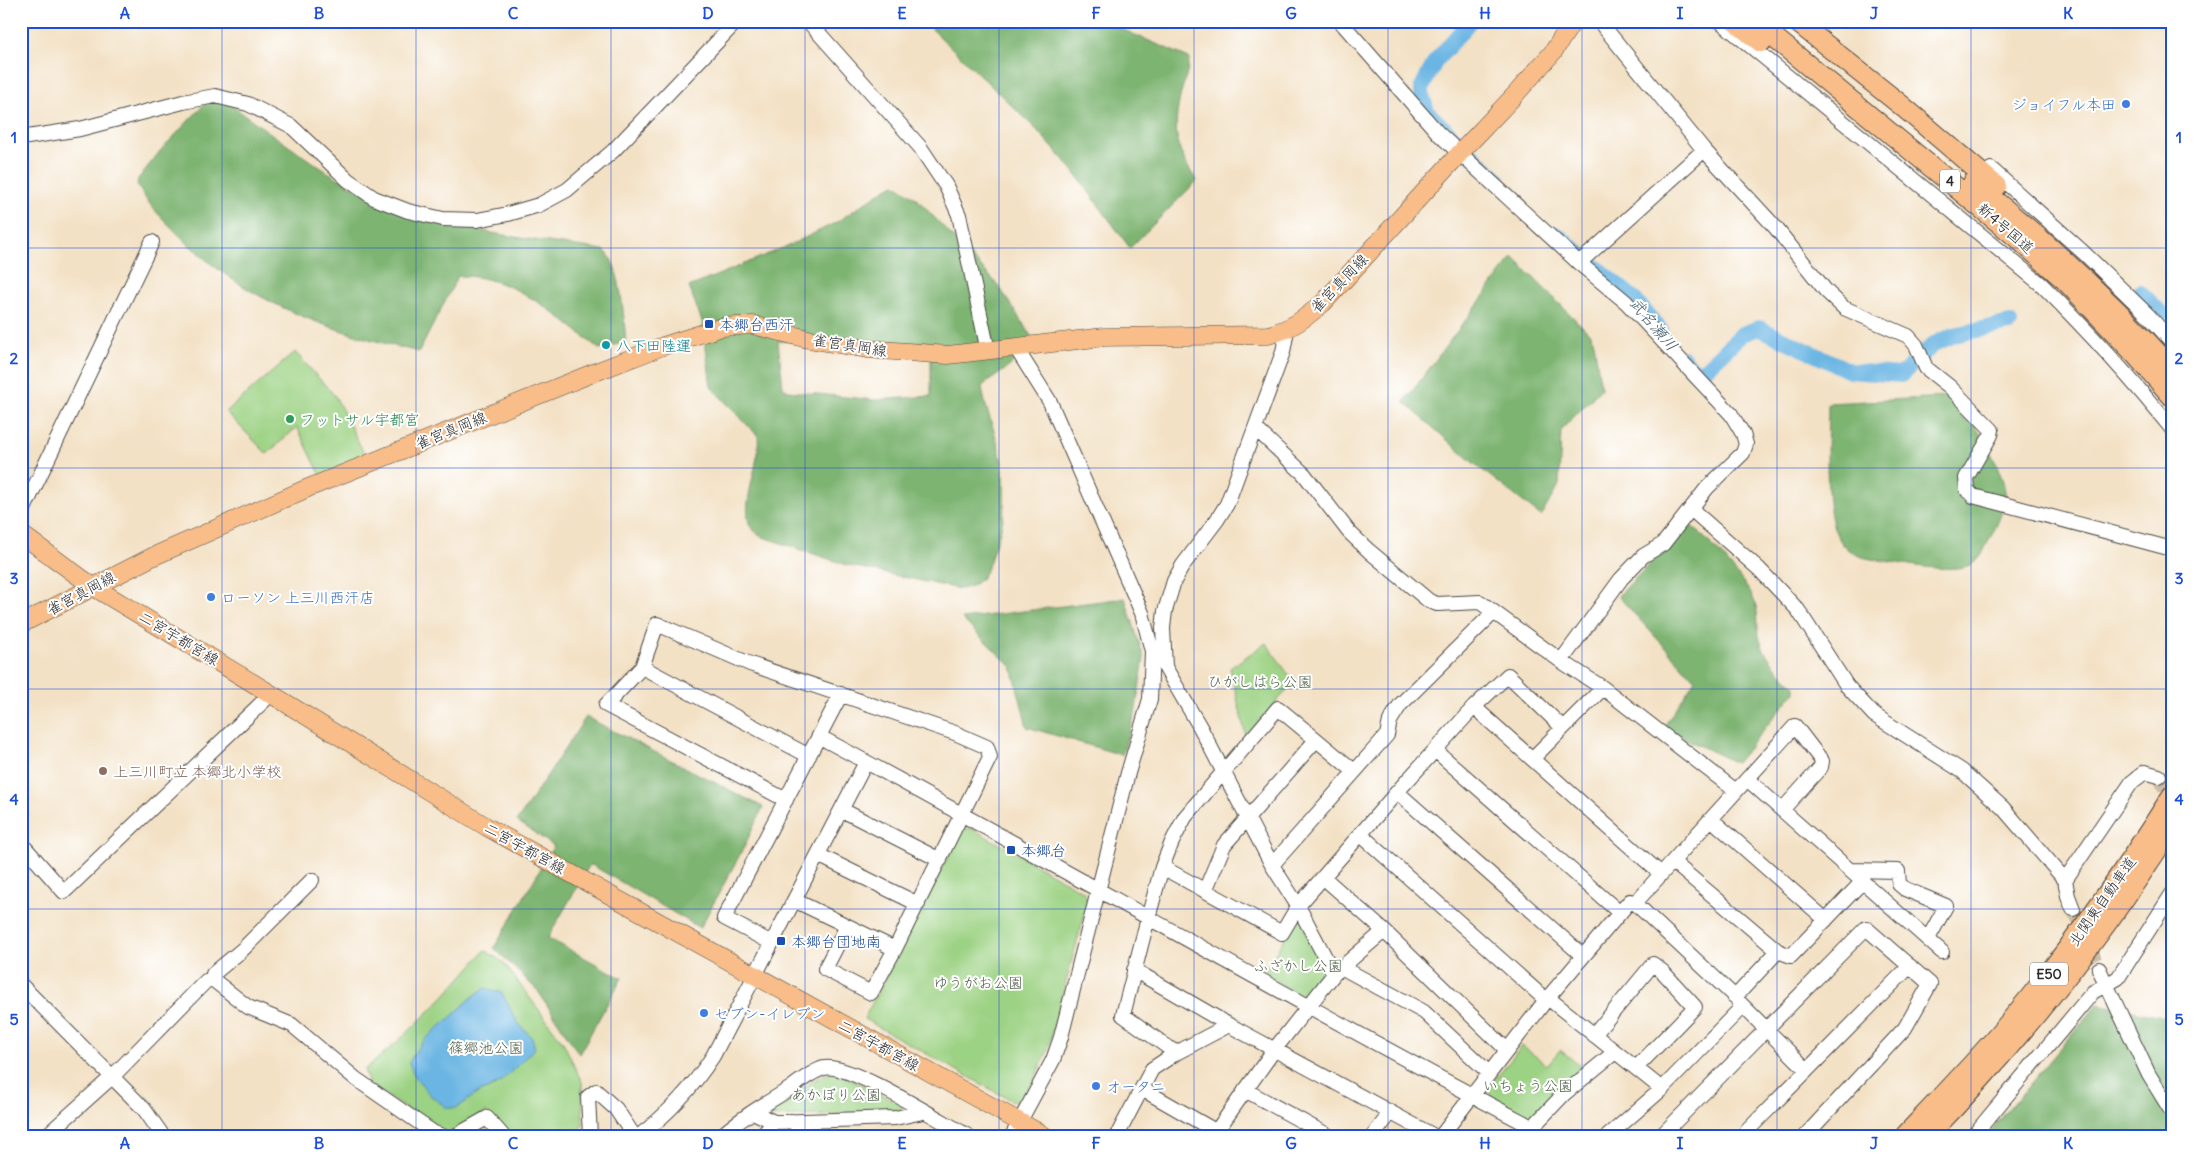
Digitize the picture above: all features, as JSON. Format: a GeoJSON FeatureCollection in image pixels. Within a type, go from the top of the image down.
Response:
{"type":"FeatureCollection","features":[{"type":"Feature","properties":{"kind":"highway"},"geometry":{"type":"LineString","coordinates":[[1735,21],[1953,199],[2136,354]]}},
{"type":"Feature","properties":{"kind":"highway","name":"新4号国道"},"geometry":{"type":"LineString","coordinates":[[1754,21],[2014,234],[2064,280],[2136,354],[2172,396]]}},
{"type":"Feature","properties":{"kind":"highway","name":"新4号国道"},"geometry":{"type":"LineString","coordinates":[[1775,21],[2002,206],[2116,309],[2172,370]]}},
{"type":"Feature","properties":{"kind":"highway"},"geometry":{"type":"LineString","coordinates":[[1796,21],[1901,105],[2022,208],[2090,274],[2116,309]]}},
{"type":"Feature","properties":{"kind":"highway","name":"北関東自動車道"},"geometry":{"type":"LineString","coordinates":[[1905,1136],[2002,1032],[2049,973],[2121,875],[2172,796]]}},
{"type":"Feature","properties":{"kind":"highway","name":"北関東自動車道"},"geometry":{"type":"LineString","coordinates":[[1927,1136],[1966,1096],[2062,983],[2098,936],[2172,826]]}},
{"type":"Feature","properties":{"kind":"main road","name":"雀宮真岡線"},"geometry":{"type":"LineString","coordinates":[[21,624],[92,586],[178,544],[308,488],[592,373],[722,327],[753,325],[808,339],[867,349],[948,355],[1104,337],[1268,336],[1287,330],[1323,303],[1542,65],[1573,21]]}},
{"type":"Feature","properties":{"kind":"main road","name":"二宮宇都宮線"},"geometry":{"type":"LineString","coordinates":[[21,534],[92,586],[487,827],[754,976],[1016,1129],[1045,1136]]}},
{"type":"Feature","properties":{"kind":"street"},"geometry":{"type":"LineString","coordinates":[[21,138],[80,129],[183,102],[215,96],[248,104],[291,126],[348,180],[374,198],[408,211],[443,219],[477,220],[539,205],[567,190],[613,151],[737,21]]}},
{"type":"Feature","properties":{"kind":"street"},"geometry":{"type":"LineString","coordinates":[[808,21],[920,147],[946,186],[959,215],[988,351]]}},
{"type":"Feature","properties":{"kind":"street"},"geometry":{"type":"LineString","coordinates":[[1340,21],[1439,134],[1459,154],[1579,263],[1626,302],[1731,414],[1743,434],[1746,444],[1743,454],[1706,488],[1692,509],[1663,544],[1643,556],[1621,579],[1561,661]]}},
{"type":"Feature","properties":{"kind":"street"},"geometry":{"type":"LineString","coordinates":[[1599,21],[1704,150],[1775,227],[1826,291],[1844,308],[1908,336],[1916,345],[1926,368],[1950,387],[1992,430],[1966,478],[1967,490],[1973,496],[2172,549]]}},
{"type":"Feature","properties":{"kind":"street"},"geometry":{"type":"LineString","coordinates":[[1720,21],[2042,285],[2081,323],[2126,372],[2172,429]]}},
{"type":"Feature","properties":{"kind":"street"},"geometry":{"type":"LineString","coordinates":[[1906,98],[2036,208],[2148,315],[2172,342]]}},
{"type":"Feature","properties":{"kind":"street"},"geometry":{"type":"LineString","coordinates":[[1579,263],[1704,150]]}},
{"type":"Feature","properties":{"kind":"street"},"geometry":{"type":"LineString","coordinates":[[21,515],[152,242]]}},
{"type":"Feature","properties":{"kind":"street"},"geometry":{"type":"LineString","coordinates":[[1287,330],[1282,352],[1227,504],[1183,565],[1174,581],[1165,610],[1163,628],[1165,667],[1223,770],[1272,865],[1338,970],[1424,1012],[1489,1073]]}},
{"type":"Feature","properties":{"kind":"street"},"geometry":{"type":"LineString","coordinates":[[1016,348],[1050,402],[1144,621],[1152,651],[1150,699],[1128,773],[1061,1037],[1053,1060],[1016,1129]]}},
{"type":"Feature","properties":{"kind":"street"},"geometry":{"type":"LineString","coordinates":[[1255,428],[1304,474],[1349,532],[1429,601],[1437,604],[1480,602],[1561,661],[1603,688],[1736,791]]}},
{"type":"Feature","properties":{"kind":"street"},"geometry":{"type":"LineString","coordinates":[[1692,509],[1759,569],[1798,610],[1847,686],[1874,715],[1962,771],[2003,808],[2065,880],[2073,909]]}},
{"type":"Feature","properties":{"kind":"street"},"geometry":{"type":"LineString","coordinates":[[1144,621],[1154,619],[1165,610]]}},
{"type":"Feature","properties":{"kind":"street"},"geometry":{"type":"LineString","coordinates":[[1272,865],[1387,735],[1390,721],[1400,706],[1494,612]]}},
{"type":"Feature","properties":{"kind":"street"},"geometry":{"type":"LineString","coordinates":[[786,800],[606,705],[642,667],[657,624],[750,664],[955,733],[987,748],[990,757],[964,814],[872,993],[825,969],[847,926]]}},
{"type":"Feature","properties":{"kind":"street"},"geometry":{"type":"LineString","coordinates":[[642,667],[809,756]]}},
{"type":"Feature","properties":{"kind":"street"},"geometry":{"type":"LineString","coordinates":[[1162,867],[1282,934],[1298,906],[1360,834],[1474,707],[1508,674],[1563,728]]}},
{"type":"Feature","properties":{"kind":"street"},"geometry":{"type":"LineString","coordinates":[[1532,759],[1603,688]]}},
{"type":"Feature","properties":{"kind":"street"},"geometry":{"type":"LineString","coordinates":[[21,843],[64,892],[271,694]]}},
{"type":"Feature","properties":{"kind":"street"},"geometry":{"type":"LineString","coordinates":[[772,943],[724,918],[841,694]]}},
{"type":"Feature","properties":{"kind":"street"},"geometry":{"type":"LineString","coordinates":[[1474,707],[1661,874]]}},
{"type":"Feature","properties":{"kind":"street"},"geometry":{"type":"LineString","coordinates":[[1176,1054],[1123,1015],[1162,867],[1185,817],[1223,770],[1278,708],[1354,772]]}},
{"type":"Feature","properties":{"kind":"street"},"geometry":{"type":"LineString","coordinates":[[1441,1136],[1547,999],[1620,913],[1673,862],[1795,726],[1822,761],[1820,767],[1782,810]]}},
{"type":"Feature","properties":{"kind":"street"},"geometry":{"type":"LineString","coordinates":[[820,737],[964,814],[1308,1008],[1472,1096],[1532,1133],[1565,1093],[1616,1052]]}},
{"type":"Feature","properties":{"kind":"street"},"geometry":{"type":"LineString","coordinates":[[1205,891],[1224,845],[1316,740]]}},
{"type":"Feature","properties":{"kind":"street"},"geometry":{"type":"LineString","coordinates":[[1435,750],[1620,913]]}},
{"type":"Feature","properties":{"kind":"street"},"geometry":{"type":"LineString","coordinates":[[639,1136],[658,1121],[704,1070],[724,1037],[866,762]]}},
{"type":"Feature","properties":{"kind":"street"},"geometry":{"type":"LineString","coordinates":[[2065,880],[2132,782],[2145,772],[2159,776]]}},
{"type":"Feature","properties":{"kind":"street"},"geometry":{"type":"LineString","coordinates":[[1747,779],[1942,952]]}},
{"type":"Feature","properties":{"kind":"street"},"geometry":{"type":"LineString","coordinates":[[1397,792],[1583,956]]}},
{"type":"Feature","properties":{"kind":"street"},"geometry":{"type":"LineString","coordinates":[[842,810],[940,860]]}},
{"type":"Feature","properties":{"kind":"street"},"geometry":{"type":"LineString","coordinates":[[1711,819],[1826,920]]}},
{"type":"Feature","properties":{"kind":"street"},"geometry":{"type":"LineString","coordinates":[[1360,834],[1547,999],[1662,1089]]}},
{"type":"Feature","properties":{"kind":"street"},"geometry":{"type":"LineString","coordinates":[[818,855],[918,904]]}},
{"type":"Feature","properties":{"kind":"street"},"geometry":{"type":"LineString","coordinates":[[1673,862],[1778,951],[1791,956],[1863,882]]}},
{"type":"Feature","properties":{"kind":"street"},"geometry":{"type":"LineString","coordinates":[[1850,870],[1898,871],[1899,884],[1904,889],[1946,906],[1928,939]]}},
{"type":"Feature","properties":{"kind":"street"},"geometry":{"type":"LineString","coordinates":[[1323,877],[1384,931],[1507,1050]]}},
{"type":"Feature","properties":{"kind":"street"},"geometry":{"type":"LineString","coordinates":[[46,1136],[113,1076],[206,981],[212,979],[214,974],[242,950],[312,880]]}},
{"type":"Feature","properties":{"kind":"street"},"geometry":{"type":"LineString","coordinates":[[1973,1136],[2093,992],[2118,978],[2172,894]]}},
{"type":"Feature","properties":{"kind":"street"},"geometry":{"type":"LineString","coordinates":[[794,900],[895,949]]}},
{"type":"Feature","properties":{"kind":"street"},"geometry":{"type":"LineString","coordinates":[[1632,902],[1739,1002],[1806,1069]]}},
{"type":"Feature","properties":{"kind":"street"},"geometry":{"type":"LineString","coordinates":[[1661,1136],[1866,928],[1930,984],[1905,1028],[1805,1136]]}},
{"type":"Feature","properties":{"kind":"street"},"geometry":{"type":"LineString","coordinates":[[1142,1089],[1217,1134],[1245,1090],[1274,1050],[1338,970],[1384,931]]}},
{"type":"Feature","properties":{"kind":"street"},"geometry":{"type":"LineString","coordinates":[[1608,1136],[1662,1089],[1739,1002],[1778,951]]}},
{"type":"Feature","properties":{"kind":"street"},"geometry":{"type":"LineString","coordinates":[[1594,1035],[1653,964],[1663,972],[1695,1007],[1636,1068]]}},
{"type":"Feature","properties":{"kind":"street"},"geometry":{"type":"LineString","coordinates":[[1742,1136],[1806,1069],[1910,966]]}},
{"type":"Feature","properties":{"kind":"street"},"geometry":{"type":"LineString","coordinates":[[2099,969],[2149,1075],[2172,1112]]}},
{"type":"Feature","properties":{"kind":"street"},"geometry":{"type":"LineString","coordinates":[[1134,970],[1274,1050],[1434,1136]]}},
{"type":"Feature","properties":{"kind":"street"},"geometry":{"type":"LineString","coordinates":[[212,979],[248,1007],[292,1025],[356,1079],[434,1133],[442,1136]]}},
{"type":"Feature","properties":{"kind":"street"},"geometry":{"type":"LineString","coordinates":[[21,985],[113,1076],[144,1109],[163,1136]]}},
{"type":"Feature","properties":{"kind":"street"},"geometry":{"type":"LineString","coordinates":[[1121,1136],[1118,1134],[1152,1069],[1229,1025]]}},
{"type":"Feature","properties":{"kind":"street"},"geometry":{"type":"LineString","coordinates":[[722,1136],[732,1125],[823,1068],[838,1068],[862,1076],[923,1112],[951,1132],[968,1136]]}},
{"type":"Feature","properties":{"kind":"street"},"geometry":{"type":"LineString","coordinates":[[1245,1090],[1329,1136]]}},
{"type":"Feature","properties":{"kind":"street"},"geometry":{"type":"LineString","coordinates":[[590,1136],[588,1097],[596,1091],[616,1109],[634,1136]]}},
{"type":"Feature","properties":{"kind":"street"},"geometry":{"type":"LineString","coordinates":[[753,1112],[774,1122],[895,1118],[923,1112]]}},
{"type":"Feature","properties":{"kind":"street"},"geometry":{"type":"LineString","coordinates":[[1373,1136],[1391,1112]]}},
{"type":"Feature","properties":{"kind":"street"},"geometry":{"type":"LineString","coordinates":[[455,1136],[487,1118],[503,1136]]}},
{"type":"Feature","properties":{"kind":"street"},"geometry":{"type":"LineString","coordinates":[[792,1121],[812,1136]]}},
{"type":"Feature","properties":{"kind":"street"},"geometry":{"type":"LineString","coordinates":[[762,1136],[774,1122]]}},
{"type":"Feature","properties":{"kind":"green space"},"geometry":{"type":"Polygon","coordinates":[[[936,21],[1103,21],[1189,58],[1178,106],[1176,129],[1177,139],[1184,159],[1197,181],[1130,248],[1072,169],[1036,129],[932,29],[936,21]]]}},
{"type":"Feature","properties":{"kind":"green space"},"geometry":{"type":"Polygon","coordinates":[[[211,97],[222,99],[333,176],[381,201],[406,211],[430,219],[479,230],[604,250],[610,257],[618,279],[626,342],[599,349],[534,300],[497,282],[478,277],[458,276],[419,352],[352,334],[320,323],[259,296],[203,257],[155,210],[137,184],[138,179],[161,150],[211,97]]]}},
{"type":"Feature","properties":{"kind":"green space"},"geometry":{"type":"Polygon","coordinates":[[[895,184],[916,198],[998,285],[1033,339],[1033,345],[1006,369],[982,386],[984,400],[1001,459],[1004,479],[1004,508],[1001,526],[988,567],[977,582],[966,588],[959,589],[847,565],[763,537],[753,529],[749,523],[748,503],[757,457],[758,436],[711,387],[703,324],[689,287],[790,245],[837,222],[895,184]],[[778,341],[783,387],[788,391],[875,400],[931,396],[931,343],[847,344],[778,341]]]}},
{"type":"Feature","properties":{"kind":"green space"},"geometry":{"type":"Polygon","coordinates":[[[1513,257],[1590,334],[1594,342],[1601,389],[1561,430],[1559,485],[1541,516],[1471,461],[1404,402],[1513,257]]]}},
{"type":"Feature","properties":{"kind":"green space","name":"フットサル宇都宮"},"geometry":{"type":"Polygon","coordinates":[[[295,352],[335,396],[366,457],[321,476],[297,427],[267,454],[226,412],[295,352]]]}},
{"type":"Feature","properties":{"kind":"green space"},"geometry":{"type":"Polygon","coordinates":[[[1947,397],[1965,412],[1984,439],[2003,482],[2005,498],[2002,511],[1983,552],[1970,565],[1953,568],[1909,565],[1867,558],[1853,553],[1847,549],[1837,535],[1830,508],[1827,471],[1828,403],[1947,397]]]}},
{"type":"Feature","properties":{"kind":"green space"},"geometry":{"type":"Polygon","coordinates":[[[1690,525],[1698,531],[1734,570],[1748,590],[1755,603],[1762,647],[1774,665],[1795,686],[1795,692],[1736,763],[1663,728],[1695,680],[1618,596],[1690,525]]]}},
{"type":"Feature","properties":{"kind":"green space"},"geometry":{"type":"Polygon","coordinates":[[[1125,598],[1144,658],[1135,714],[1122,755],[1027,727],[1012,667],[962,619],[1125,598]]]}},
{"type":"Feature","properties":{"kind":"green space","name":"ひがしはら公園"},"geometry":{"type":"Polygon","coordinates":[[[1266,643],[1294,682],[1246,737],[1230,668],[1266,643]]]}},
{"type":"Feature","properties":{"kind":"green space"},"geometry":{"type":"Polygon","coordinates":[[[586,717],[763,807],[743,849],[700,928],[590,864],[548,938],[622,978],[579,1054],[538,991],[494,948],[554,846],[517,821],[586,717]]]}},
{"type":"Feature","properties":{"kind":"green space","name":"ゆうがお公園"},"geometry":{"type":"Polygon","coordinates":[[[971,828],[1084,892],[1088,901],[1047,1052],[1022,1101],[1014,1102],[864,1019],[962,830],[971,828]]]}},
{"type":"Feature","properties":{"kind":"green space","name":"ふざかし公園"},"geometry":{"type":"Polygon","coordinates":[[[1300,918],[1326,966],[1324,978],[1310,997],[1302,997],[1263,974],[1296,919],[1300,918]]]}},
{"type":"Feature","properties":{"kind":"green space","name":"篠郷池公園"},"geometry":{"type":"Polygon","coordinates":[[[485,950],[503,962],[563,1042],[582,1082],[583,1126],[566,1136],[510,1136],[486,1112],[450,1134],[435,1129],[369,1084],[364,1070],[428,1013],[485,950]]]}},
{"type":"Feature","properties":{"kind":"green space"},"geometry":{"type":"Polygon","coordinates":[[[2098,1004],[2172,1019],[2172,1136],[1986,1136],[2098,1004]]]}},
{"type":"Feature","properties":{"kind":"green space","name":"いちょう公園"},"geometry":{"type":"Polygon","coordinates":[[[1522,1046],[1547,1065],[1560,1050],[1587,1071],[1536,1116],[1528,1116],[1491,1096],[1488,1088],[1522,1046]]]}},
{"type":"Feature","properties":{"kind":"green space","name":"あかぼり公園"},"geometry":{"type":"Polygon","coordinates":[[[835,1071],[903,1105],[901,1112],[773,1117],[771,1107],[821,1076],[835,1071]]]}},
{"type":"Feature","properties":{"kind":"water"},"geometry":{"type":"Polygon","coordinates":[[[485,988],[502,993],[518,1023],[532,1038],[535,1048],[500,1083],[478,1093],[457,1108],[447,1108],[430,1095],[414,1075],[409,1063],[427,1037],[485,988]]]}},
{"type":"Feature","properties":{"kind":"waterway","name":"武名瀬川"},"geometry":{"type":"LineString","coordinates":[[1470,21],[1435,62],[1422,87],[1422,95],[1427,112],[1498,180]]}},
{"type":"Feature","properties":{"kind":"waterway","name":"武名瀬川"},"geometry":{"type":"LineString","coordinates":[[1556,234],[1633,298],[1661,331]]}},
{"type":"Feature","properties":{"kind":"waterway","name":"武名瀬川"},"geometry":{"type":"LineString","coordinates":[[2140,292],[2172,324]]}},
{"type":"Feature","properties":{"kind":"waterway","name":"武名瀬川"},"geometry":{"type":"LineString","coordinates":[[1683,358],[1693,370],[1703,371],[1742,334],[1759,328],[1850,371],[1901,375],[1934,344],[1954,335],[2010,323]]}},
{"type":"Feature","properties":{"kind":"tunnel"},"geometry":{"type":"LineString","coordinates":[[2159,776],[2172,802]]}},
{"type":"Feature","properties":{"kind":"tunnel"},"geometry":{"type":"LineString","coordinates":[[2073,909],[2099,969]]}},
{"type":"Feature","properties":{"kind":"place","name":"ジョイフル本田"},"geometry":{"type":"Point","coordinates":[2126,104]}},
{"type":"Feature","properties":{"kind":"place","name":"本郷台西汗"},"geometry":{"type":"Point","coordinates":[709,324]}},
{"type":"Feature","properties":{"kind":"place","name":"八下田陸運"},"geometry":{"type":"Point","coordinates":[606,345]}},
{"type":"Feature","properties":{"kind":"place","name":"フットサル宇都宮"},"geometry":{"type":"Point","coordinates":[290,419]}},
{"type":"Feature","properties":{"kind":"place","name":"ローソン 上三川西汗店"},"geometry":{"type":"Point","coordinates":[211,597]}},
{"type":"Feature","properties":{"kind":"place","name":"上三川町立 本郷北小学校"},"geometry":{"type":"Point","coordinates":[103,771]}},
{"type":"Feature","properties":{"kind":"place","name":"本郷台"},"geometry":{"type":"Point","coordinates":[1011,850]}},
{"type":"Feature","properties":{"kind":"place","name":"本郷台団地南"},"geometry":{"type":"Point","coordinates":[781,941]}},
{"type":"Feature","properties":{"kind":"place","name":"セブン-イレブン"},"geometry":{"type":"Point","coordinates":[704,1013]}},
{"type":"Feature","properties":{"kind":"place","name":"オータニ"},"geometry":{"type":"Point","coordinates":[1096,1086]}}]}
